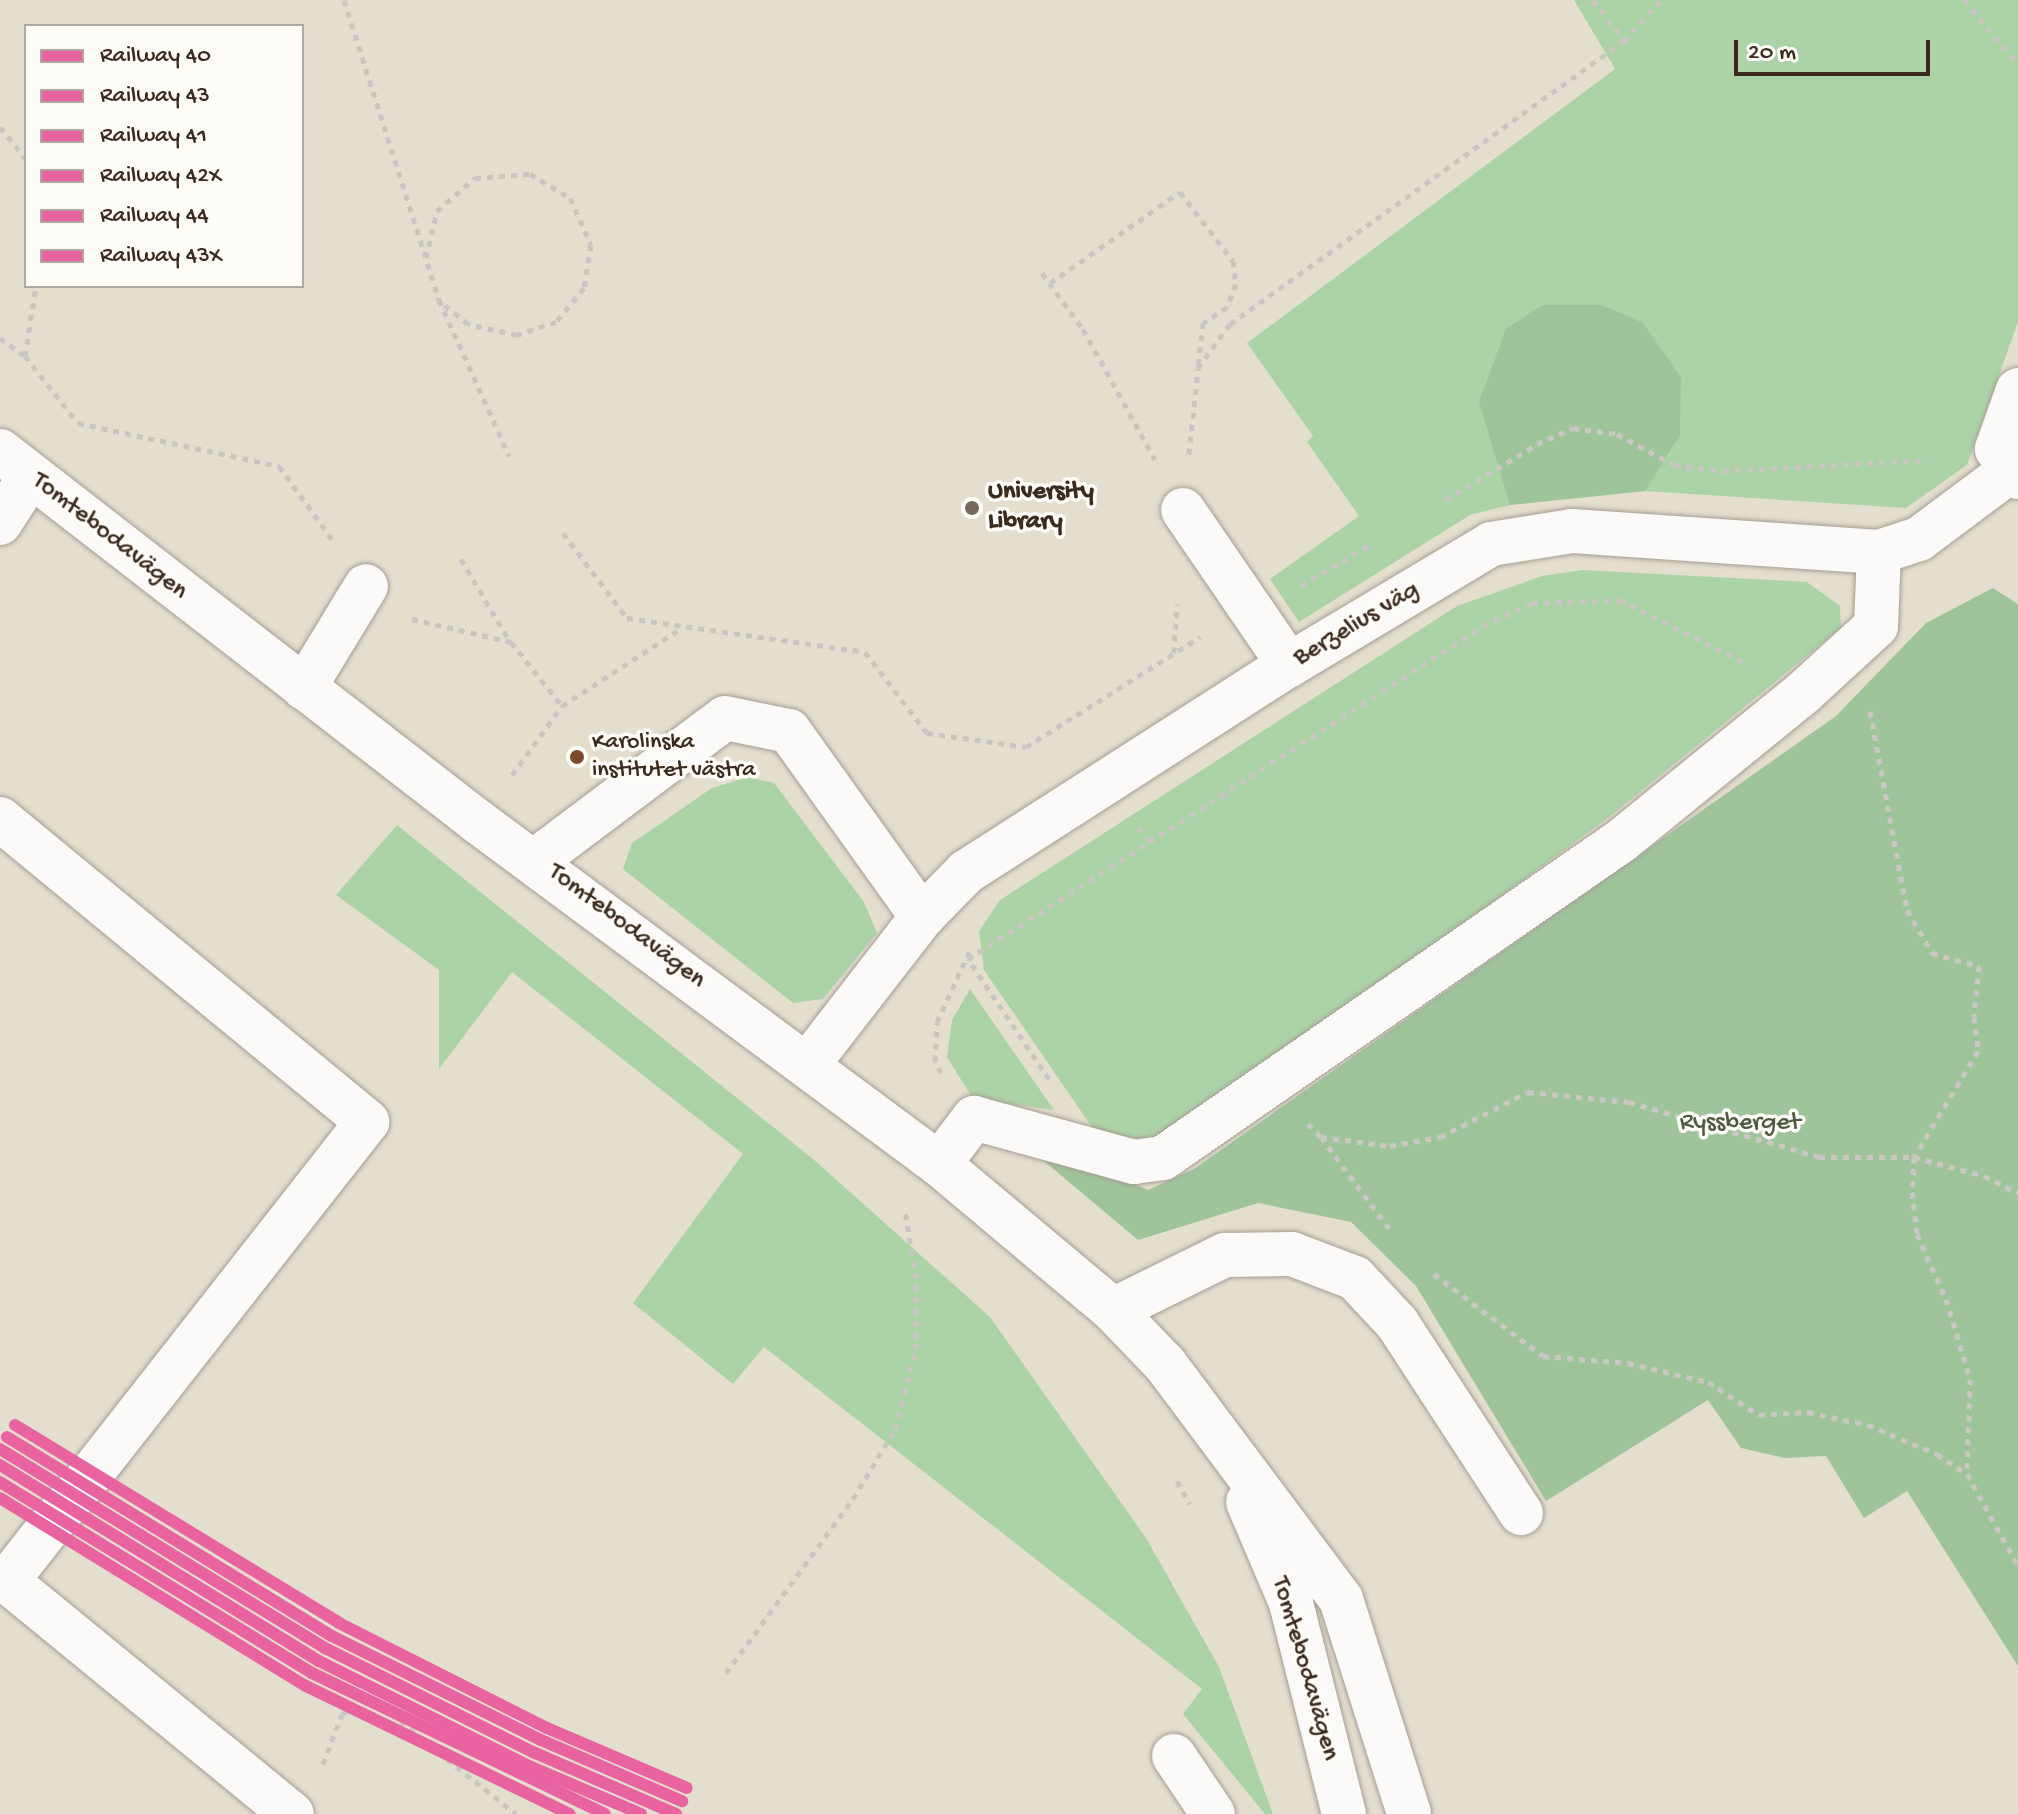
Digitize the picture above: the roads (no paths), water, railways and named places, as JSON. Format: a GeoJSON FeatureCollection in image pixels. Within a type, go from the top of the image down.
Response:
{"type":"FeatureCollection","features":[{"type":"Feature","properties":{"kind":"street"},"geometry":{"type":"LineString","coordinates":[[2016,471],[1997,449],[2018,390]]}},
{"type":"Feature","properties":{"kind":"street"},"geometry":{"type":"LineString","coordinates":[[0,523],[15,464]]}},
{"type":"Feature","properties":{"kind":"street","name":"Tomtebodavägen"},"geometry":{"type":"LineString","coordinates":[[15,464],[304,688],[939,1164],[1113,1310],[1165,1364],[1341,1599],[1409,1814]]}},
{"type":"Feature","properties":{"kind":"street","name":"Berzelius väg"},"geometry":{"type":"LineString","coordinates":[[808,1064],[922,917],[966,872],[1289,665],[1491,544],[1585,531],[1879,552],[1919,539],[2016,471]]}},
{"type":"Feature","properties":{"kind":"street"},"geometry":{"type":"LineString","coordinates":[[1183,510],[1289,665]]}},
{"type":"Feature","properties":{"kind":"street"},"geometry":{"type":"LineString","coordinates":[[939,1164],[974,1118],[1134,1162],[1163,1158],[1621,841],[1803,693],[1876,626],[1879,552]]}},
{"type":"Feature","properties":{"kind":"street"},"geometry":{"type":"LineString","coordinates":[[304,688],[366,586]]}},
{"type":"Feature","properties":{"kind":"street"},"geometry":{"type":"LineString","coordinates":[[536,860],[725,718],[789,731],[922,917]]}},
{"type":"Feature","properties":{"kind":"street"},"geometry":{"type":"LineString","coordinates":[[0,819],[367,1122],[3,1586],[292,1814]]}},
{"type":"Feature","properties":{"kind":"street"},"geometry":{"type":"LineString","coordinates":[[1113,1310],[1225,1255],[1292,1254],[1355,1278],[1397,1323],[1521,1513]]}},
{"type":"Feature","properties":{"kind":"street","name":"Tomtebodavägen"},"geometry":{"type":"LineString","coordinates":[[1220,1437],[1291,1603],[1344,1814]]}},
{"type":"Feature","properties":{"kind":"street"},"geometry":{"type":"LineString","coordinates":[[1174,1756],[1213,1814]]}},
{"type":"Feature","properties":{"kind":"rail line","name":"44"},"geometry":{"type":"LineString","coordinates":[[15,1425],[339,1623],[547,1728],[687,1788]]}},
{"type":"Feature","properties":{"kind":"rail line","name":"41"},"geometry":{"type":"LineString","coordinates":[[7,1437],[332,1636],[541,1740],[682,1801]]}},
{"type":"Feature","properties":{"kind":"rail line","name":"40"},"geometry":{"type":"LineString","coordinates":[[0,1449],[325,1648],[535,1753],[676,1814]]}},
{"type":"Feature","properties":{"kind":"rail line","name":"43"},"geometry":{"type":"LineString","coordinates":[[0,1465],[319,1661],[529,1766],[641,1814]]}},
{"type":"Feature","properties":{"kind":"rail line","name":"42X"},"geometry":{"type":"LineString","coordinates":[[0,1482],[312,1673],[605,1814]]}},
{"type":"Feature","properties":{"kind":"rail line","name":"43X"},"geometry":{"type":"LineString","coordinates":[[0,1498],[306,1686],[570,1814]]}},
{"type":"Feature","properties":{"kind":"place","name":"University Library"},"geometry":{"type":"Point","coordinates":[972,508]}},
{"type":"Feature","properties":{"kind":"place","name":"Karolinska institutet västra"},"geometry":{"type":"Point","coordinates":[577,757]}},
{"type":"Feature","properties":{"kind":"park label","name":"Ryssberget"},"geometry":{"type":"Point","coordinates":[1740,1124]}}]}
